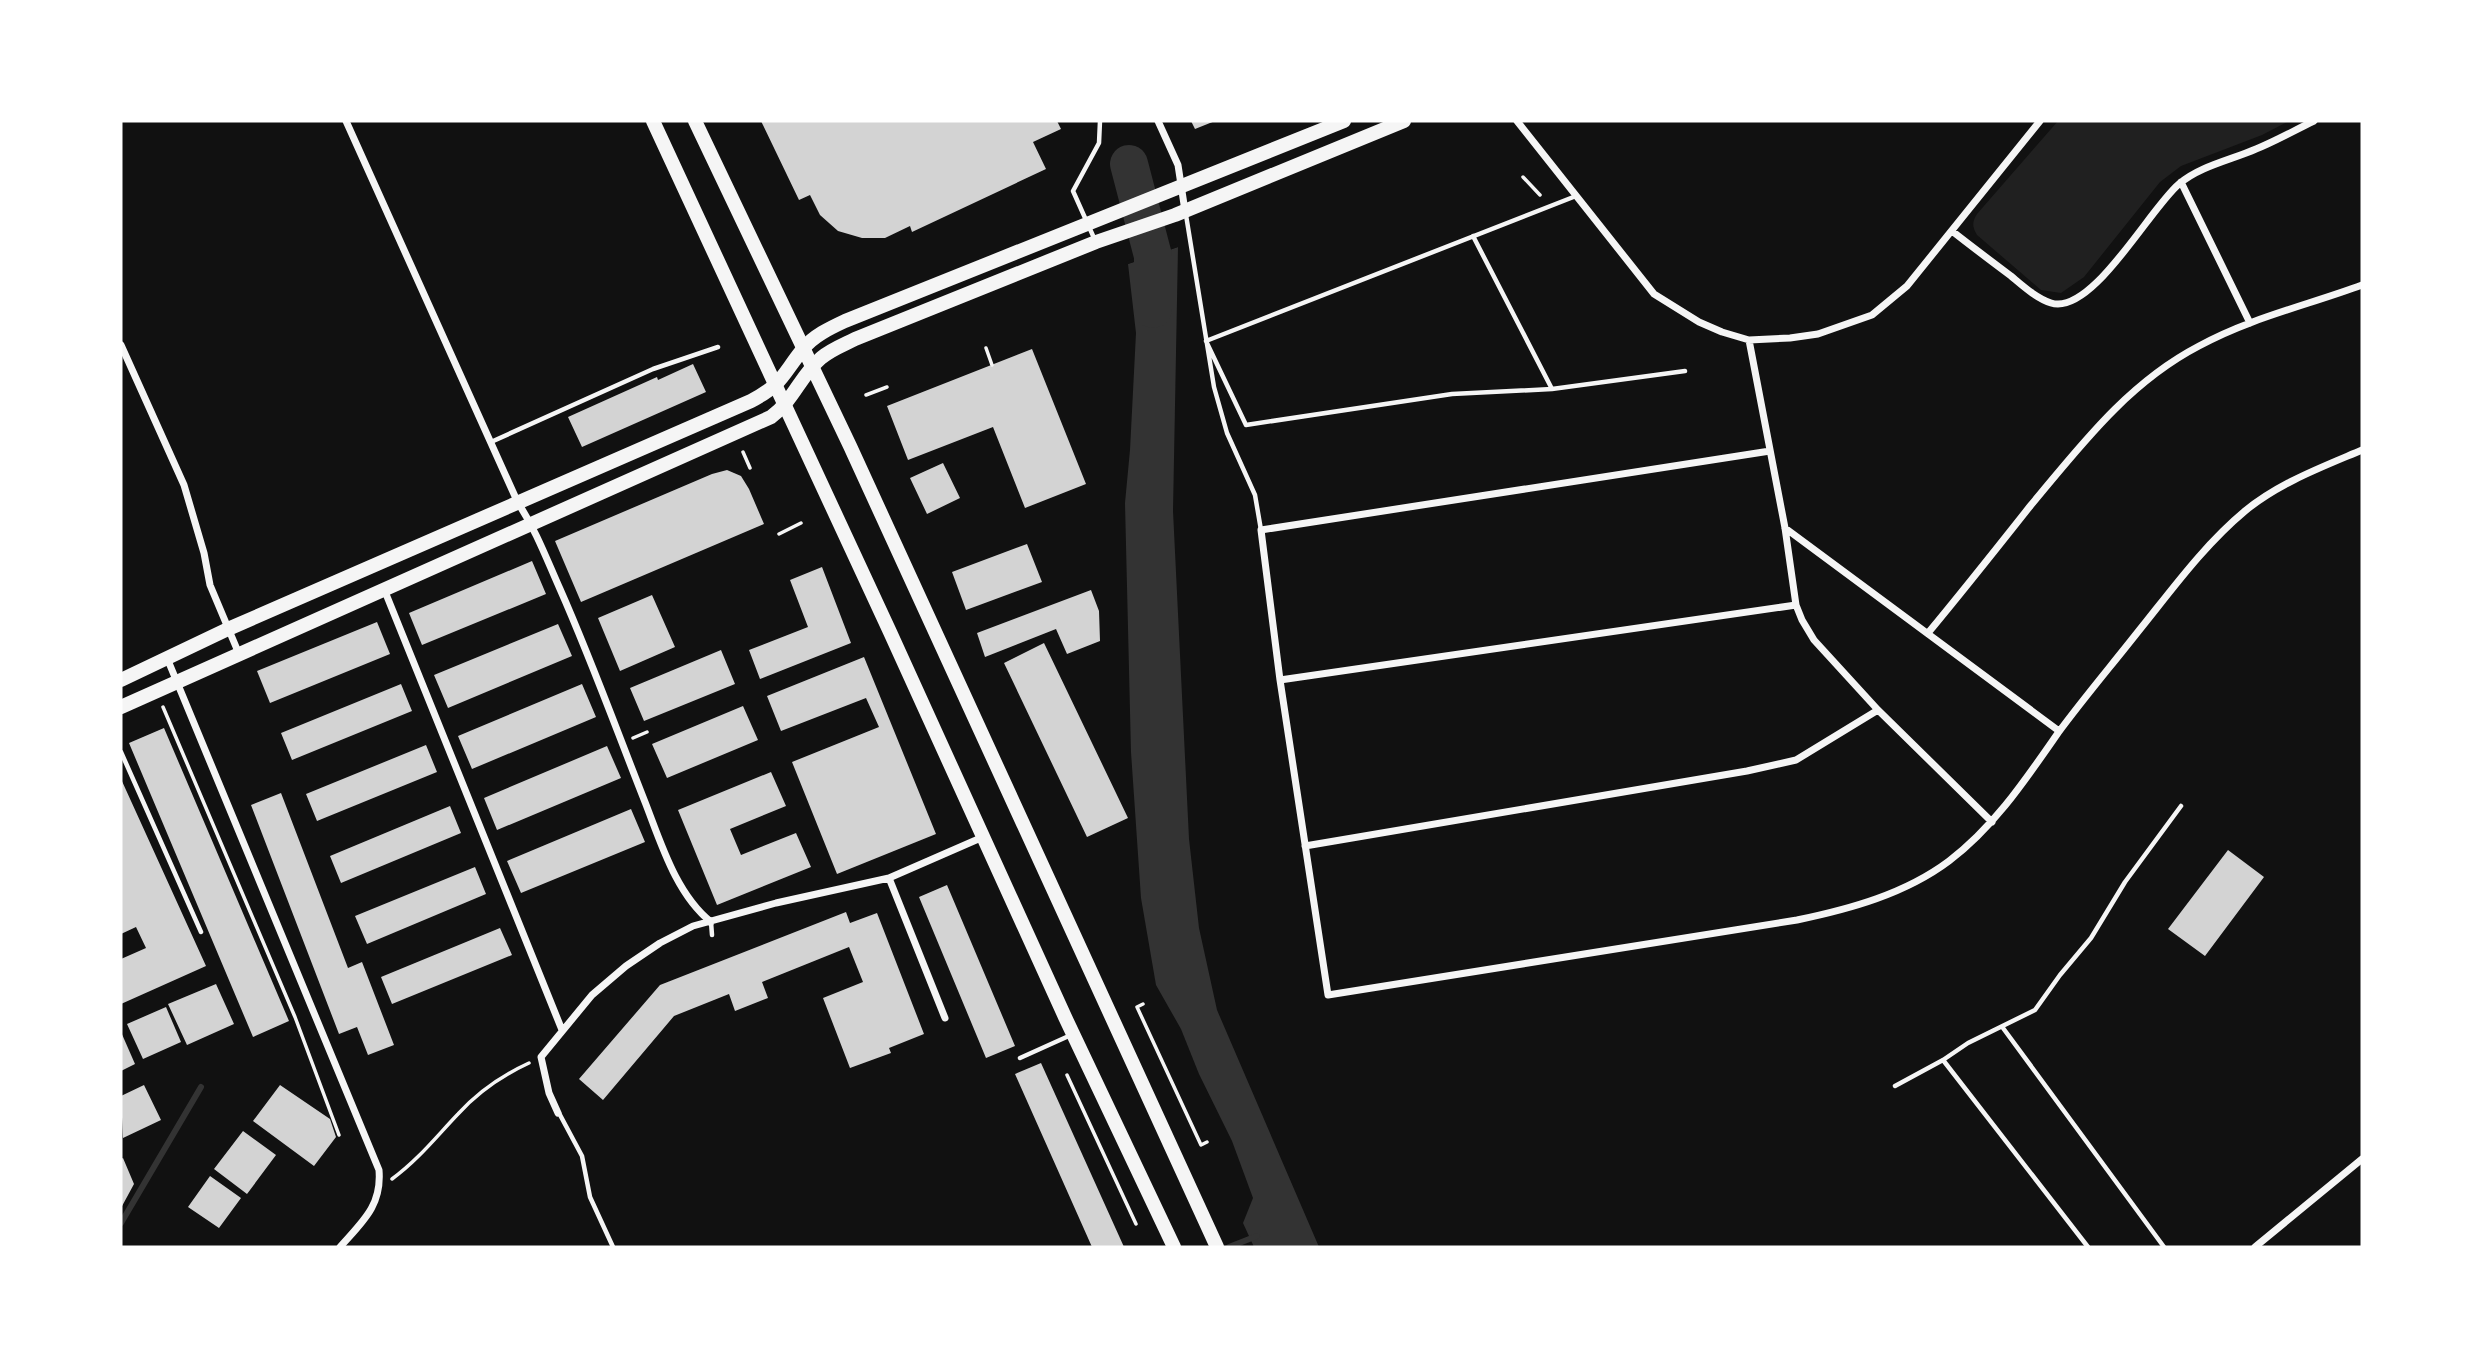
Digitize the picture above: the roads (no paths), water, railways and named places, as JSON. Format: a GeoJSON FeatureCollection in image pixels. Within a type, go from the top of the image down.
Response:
{"type":"FeatureCollection","features":[{"type":"Feature","properties":{"kind":"main road"},"geometry":{"type":"LineString","coordinates":[[653,121],[1073,1034],[1174,1247]]}},
{"type":"Feature","properties":{"kind":"main road"},"geometry":{"type":"LineString","coordinates":[[695,121],[812,367],[1214,1242]]}},
{"type":"Feature","properties":{"kind":"main road"},"geometry":{"type":"LineString","coordinates":[[121,680],[229,629],[728,412],[775,387],[803,348],[818,335],[852,317],[1344,121]]}},
{"type":"Feature","properties":{"kind":"main road"},"geometry":{"type":"LineString","coordinates":[[121,707],[771,417],[784,406],[822,356],[855,339],[1096,242],[1180,213],[1404,121]]}},
{"type":"Feature","properties":{"kind":"street"},"geometry":{"type":"LineString","coordinates":[[346,121],[517,503],[531,523],[574,620],[672,865],[688,900],[711,922]]}},
{"type":"Feature","properties":{"kind":"street"},"geometry":{"type":"LineString","coordinates":[[1158,121],[1176,158],[1176,189],[1180,213]]}},
{"type":"Feature","properties":{"kind":"street"},"geometry":{"type":"LineString","coordinates":[[1517,121],[1654,294],[1722,332],[1749,340],[1818,334],[1872,315],[1907,286],[2040,121]]}},
{"type":"Feature","properties":{"kind":"street"},"geometry":{"type":"LineString","coordinates":[[1952,231],[2035,295],[2052,303],[2066,304],[2080,297],[2099,280],[2169,193],[2181,182],[2206,168],[2257,149],[2314,121]]}},
{"type":"Feature","properties":{"kind":"street"},"geometry":{"type":"LineString","coordinates":[[2181,182],[2250,323]]}},
{"type":"Feature","properties":{"kind":"street"},"geometry":{"type":"LineString","coordinates":[[1928,633],[2079,447],[2118,404],[2156,372],[2199,345],[2250,323],[2362,285]]}},
{"type":"Feature","properties":{"kind":"street"},"geometry":{"type":"LineString","coordinates":[[1749,340],[1785,528],[1796,605],[1802,620],[1814,640],[1878,710],[1992,822]]}},
{"type":"Feature","properties":{"kind":"street"},"geometry":{"type":"LineString","coordinates":[[121,345],[187,494],[210,585],[239,654]]}},
{"type":"Feature","properties":{"kind":"street"},"geometry":{"type":"LineString","coordinates":[[1770,451],[1261,530],[1280,681],[1328,995],[1831,913],[1865,903],[1920,879],[1947,862],[1992,822],[2059,732],[2212,541],[2248,509],[2290,482],[2362,450]]}},
{"type":"Feature","properties":{"kind":"street"},"geometry":{"type":"LineString","coordinates":[[1785,528],[2059,732]]}},
{"type":"Feature","properties":{"kind":"street"},"geometry":{"type":"LineString","coordinates":[[384,589],[562,1030]]}},
{"type":"Feature","properties":{"kind":"street"},"geometry":{"type":"LineString","coordinates":[[1280,681],[1796,605]]}},
{"type":"Feature","properties":{"kind":"street"},"geometry":{"type":"LineString","coordinates":[[166,658],[375,1157],[380,1183],[376,1203],[340,1247]]}},
{"type":"Feature","properties":{"kind":"street"},"geometry":{"type":"LineString","coordinates":[[1305,846],[1747,771],[1796,760],[1878,710]]}},
{"type":"Feature","properties":{"kind":"street"},"geometry":{"type":"LineString","coordinates":[[558,1113],[549,1093],[541,1057],[592,995],[626,966],[693,926],[776,903],[889,878],[984,837]]}},
{"type":"Feature","properties":{"kind":"street"},"geometry":{"type":"LineString","coordinates":[[889,878],[944,1018]]}},
{"type":"Feature","properties":{"kind":"street"},"geometry":{"type":"LineString","coordinates":[[2255,1247],[2362,1159]]}},
{"type":"Feature","properties":{"kind":"lane"},"geometry":{"type":"LineString","coordinates":[[1096,242],[1073,191],[1099,144],[1100,121]]}},
{"type":"Feature","properties":{"kind":"lane"},"geometry":{"type":"LineString","coordinates":[[1206,341],[1576,196]]}},
{"type":"Feature","properties":{"kind":"lane"},"geometry":{"type":"LineString","coordinates":[[1180,213],[1214,387],[1227,433],[1255,495],[1261,530]]}},
{"type":"Feature","properties":{"kind":"lane"},"geometry":{"type":"LineString","coordinates":[[1474,236],[1552,389]]}},
{"type":"Feature","properties":{"kind":"lane"},"geometry":{"type":"LineString","coordinates":[[1206,341],[1246,425],[1452,394],[1552,389],[1685,371]]}},
{"type":"Feature","properties":{"kind":"lane"},"geometry":{"type":"LineString","coordinates":[[491,442],[653,369],[718,347]]}},
{"type":"Feature","properties":{"kind":"lane"},"geometry":{"type":"LineString","coordinates":[[121,752],[201,932]]}},
{"type":"Feature","properties":{"kind":"lane"},"geometry":{"type":"LineString","coordinates":[[1895,1086],[1968,1043],[2035,1010],[2091,938],[2125,882],[2181,806]]}},
{"type":"Feature","properties":{"kind":"lane"},"geometry":{"type":"LineString","coordinates":[[711,922],[712,935]]}},
{"type":"Feature","properties":{"kind":"lane"},"geometry":{"type":"LineString","coordinates":[[2003,1028],[2164,1247]]}},
{"type":"Feature","properties":{"kind":"lane"},"geometry":{"type":"LineString","coordinates":[[1020,1058],[1073,1034]]}},
{"type":"Feature","properties":{"kind":"lane"},"geometry":{"type":"LineString","coordinates":[[1943,1060],[2088,1247]]}},
{"type":"Feature","properties":{"kind":"lane"},"geometry":{"type":"LineString","coordinates":[[558,1113],[582,1156],[590,1197],[614,1247]]}},
{"type":"Feature","properties":{"kind":"waterway"},"geometry":{"type":"LineString","coordinates":[[1129,164],[1153,256],[1153,309]]}},
{"type":"Feature","properties":{"kind":"waterway"},"geometry":{"type":"LineString","coordinates":[[121,1223],[201,1087]]}},
{"type":"Feature","properties":{"kind":"waterway"},"geometry":{"type":"LineString","coordinates":[[1229,1247],[1257,1236]]}}]}
